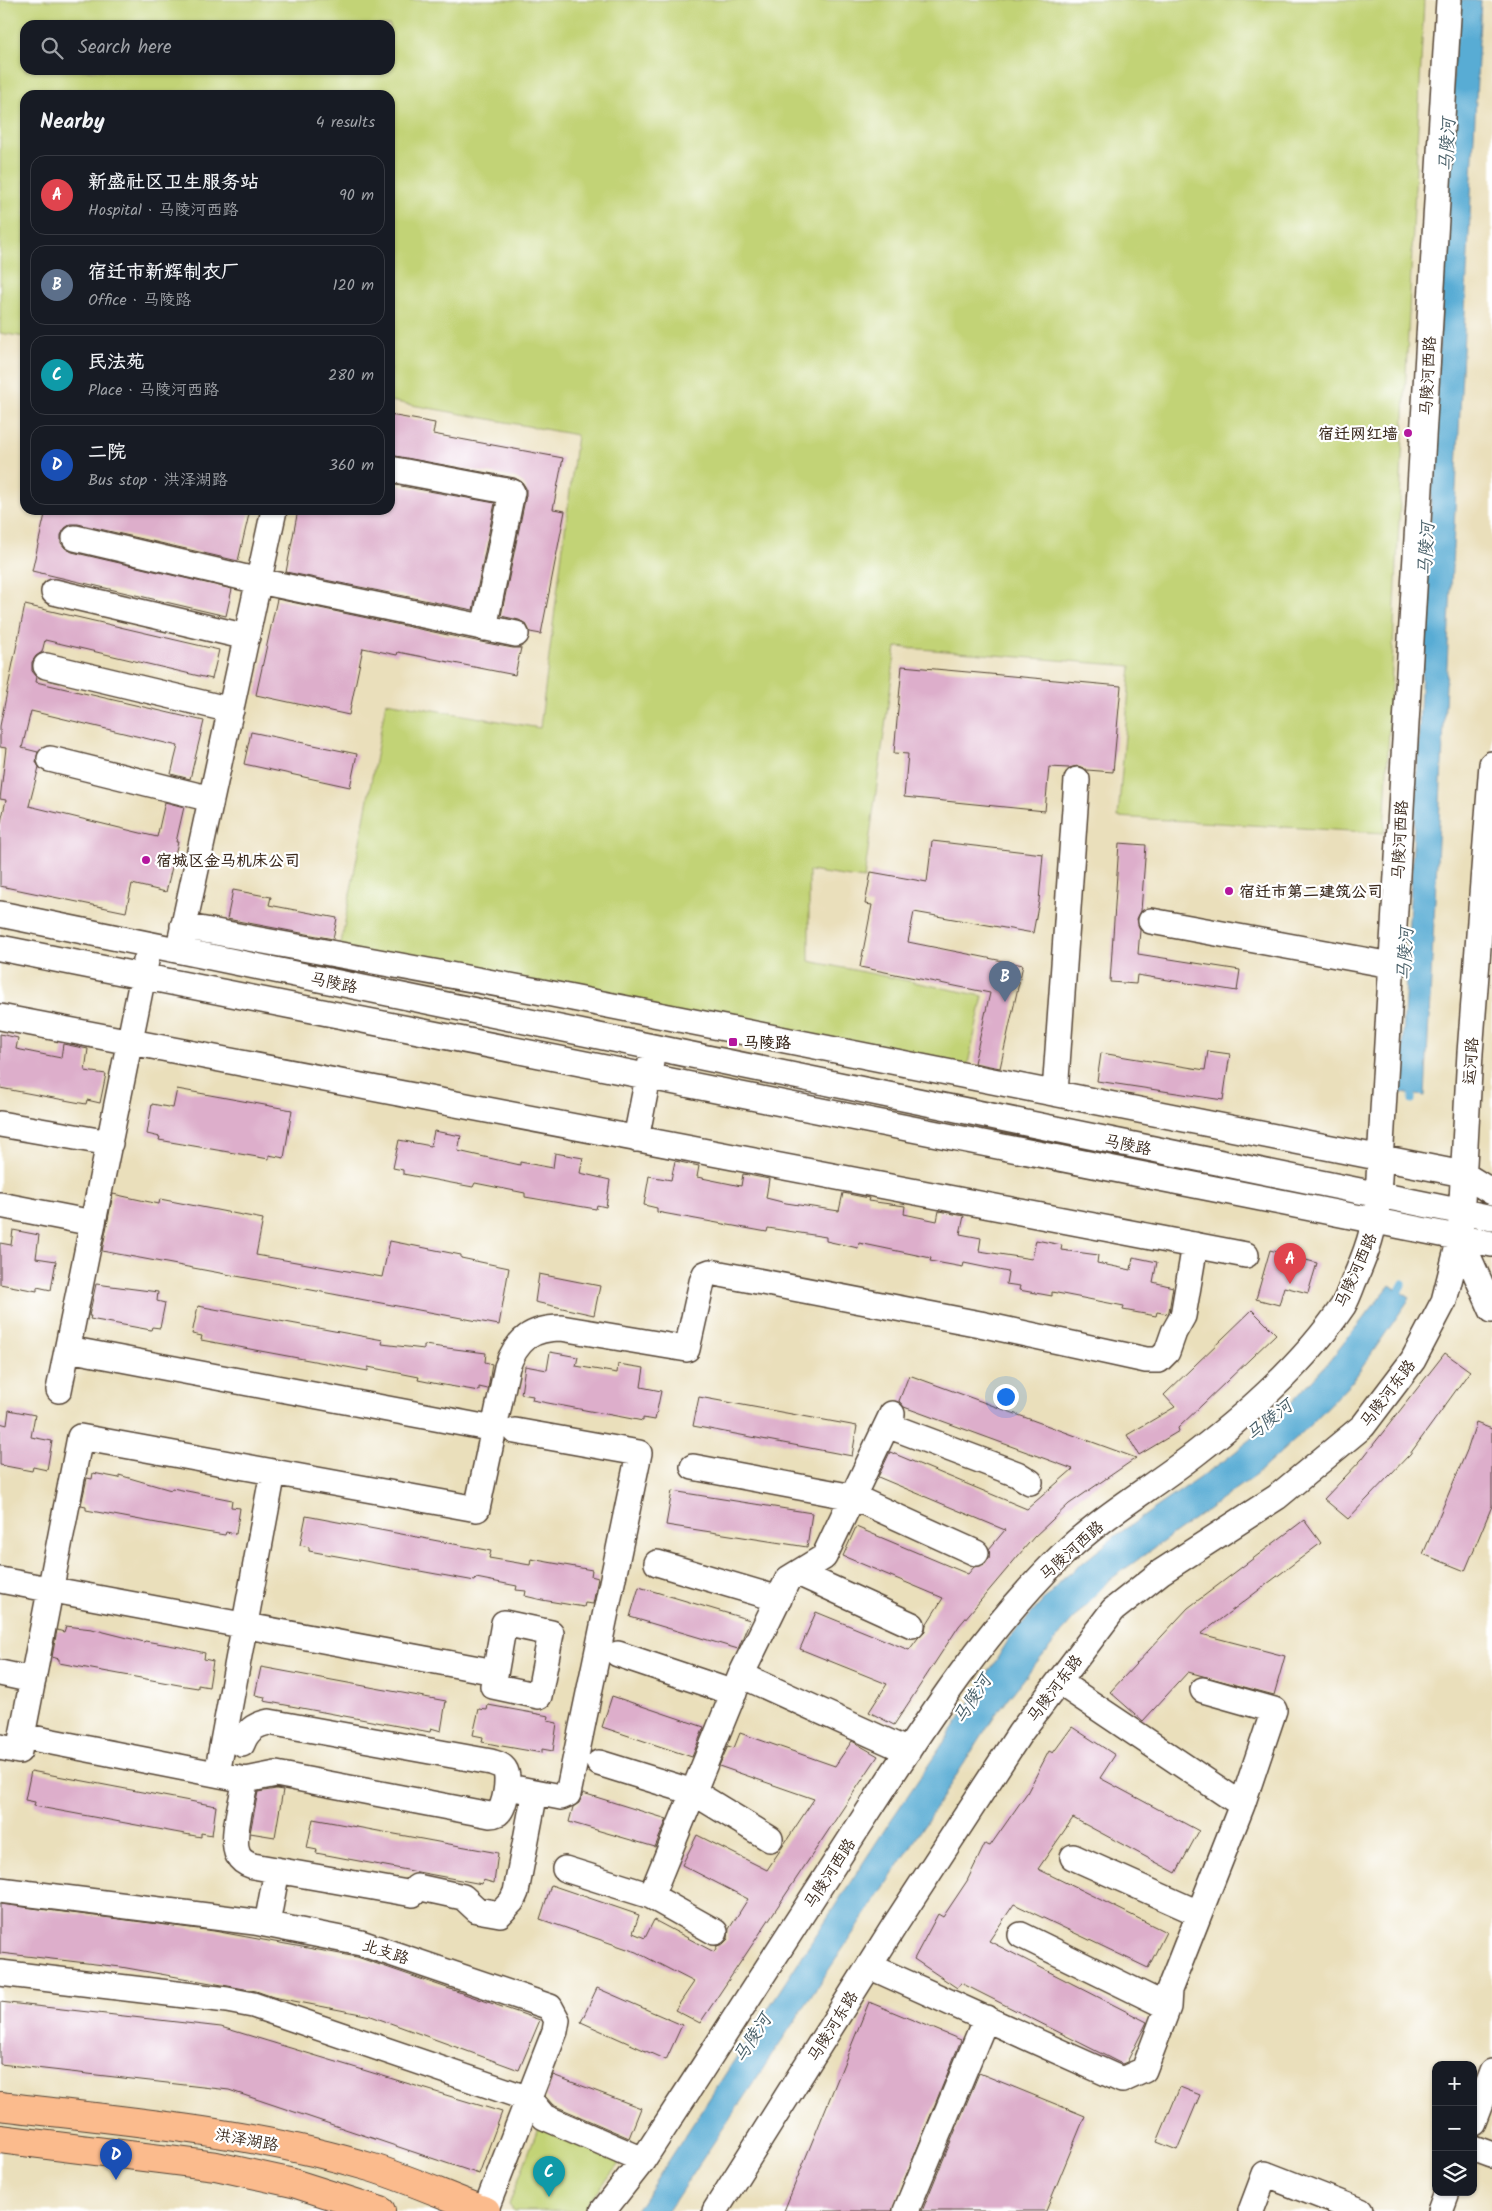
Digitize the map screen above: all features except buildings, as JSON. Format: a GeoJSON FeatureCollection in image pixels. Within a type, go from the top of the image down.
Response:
{"type":"FeatureCollection","features":[{"type":"Feature","properties":{"kind":"main road","name":"洪泽湖路"},"geometry":{"type":"LineString","coordinates":[[0,2106],[200,2131],[294,2148],[373,2168],[486,2211]]}},
{"type":"Feature","properties":{"kind":"main road","name":"洪泽湖路"},"geometry":{"type":"LineString","coordinates":[[0,2139],[216,2166],[294,2183],[381,2211]]}},
{"type":"Feature","properties":{"kind":"street","name":"马陵河西路"},"geometry":{"type":"LineString","coordinates":[[603,2211],[643,2160],[908,1751],[973,1658],[1022,1596],[1064,1553],[1117,1509],[1196,1453],[1268,1392],[1299,1361],[1344,1304],[1366,1255],[1376,1221],[1378,1195],[1449,0]]}},
{"type":"Feature","properties":{"kind":"street"},"geometry":{"type":"LineString","coordinates":[[395,470],[512,492],[484,628]]}},
{"type":"Feature","properties":{"kind":"street"},"geometry":{"type":"LineString","coordinates":[[273,515],[181,938],[546,993],[1463,1174],[1492,1192]]}},
{"type":"Feature","properties":{"kind":"street"},"geometry":{"type":"LineString","coordinates":[[74,538],[259,582],[516,634]]}},
{"type":"Feature","properties":{"kind":"street"},"geometry":{"type":"LineString","coordinates":[[54,592],[247,637]]}},
{"type":"Feature","properties":{"kind":"street"},"geometry":{"type":"LineString","coordinates":[[46,666],[231,710]]}},
{"type":"Feature","properties":{"kind":"street"},"geometry":{"type":"LineString","coordinates":[[50,759],[211,799]]}},
{"type":"Feature","properties":{"kind":"street","name":"运河路"},"geometry":{"type":"LineString","coordinates":[[1460,1238],[1463,1174],[1481,1054],[1492,779]]}},
{"type":"Feature","properties":{"kind":"street"},"geometry":{"type":"LineString","coordinates":[[1054,1093],[1077,780]]}},
{"type":"Feature","properties":{"kind":"street","name":"马陵路"},"geometry":{"type":"LineString","coordinates":[[0,914],[150,944],[181,938],[654,1047],[1492,1218]]}},
{"type":"Feature","properties":{"kind":"street"},"geometry":{"type":"LineString","coordinates":[[1151,921],[1391,965]]}},
{"type":"Feature","properties":{"kind":"street"},"geometry":{"type":"LineString","coordinates":[[59,1390],[150,944]]}},
{"type":"Feature","properties":{"kind":"street","name":"马陵路"},"geometry":{"type":"LineString","coordinates":[[0,948],[1492,1244]]}},
{"type":"Feature","properties":{"kind":"street"},"geometry":{"type":"LineString","coordinates":[[0,1017],[1246,1255]]}},
{"type":"Feature","properties":{"kind":"street"},"geometry":{"type":"LineString","coordinates":[[636,1139],[654,1047]]}},
{"type":"Feature","properties":{"kind":"street"},"geometry":{"type":"LineString","coordinates":[[0,1124],[110,1143]]}},
{"type":"Feature","properties":{"kind":"street"},"geometry":{"type":"LineString","coordinates":[[0,1205],[93,1222]]}},
{"type":"Feature","properties":{"kind":"street"},"geometry":{"type":"LineString","coordinates":[[1460,1238],[1492,1310]]}},
{"type":"Feature","properties":{"kind":"street","name":"马陵河东路"},"geometry":{"type":"LineString","coordinates":[[715,2211],[869,1966],[1016,1740],[1113,1610],[1161,1572],[1277,1497],[1363,1426],[1413,1360],[1444,1302],[1460,1238]]}},
{"type":"Feature","properties":{"kind":"street"},"geometry":{"type":"LineString","coordinates":[[0,1747],[19,1751],[80,1437],[477,1509],[505,1430],[507,1367],[516,1348],[530,1335],[546,1328],[561,1328],[687,1349],[702,1282],[705,1274],[710,1272],[980,1324],[1146,1360],[1159,1360],[1167,1352],[1174,1332],[1183,1316],[1195,1245]]}},
{"type":"Feature","properties":{"kind":"street"},"geometry":{"type":"LineString","coordinates":[[68,1349],[639,1453],[568,1794],[562,1797],[506,1786]]}},
{"type":"Feature","properties":{"kind":"street"},"geometry":{"type":"LineString","coordinates":[[651,1896],[737,1684],[788,1579],[824,1557],[889,1419],[1017,1474],[1030,1482]]}},
{"type":"Feature","properties":{"kind":"street"},"geometry":{"type":"LineString","coordinates":[[693,1467],[853,1497],[976,1553]]}},
{"type":"Feature","properties":{"kind":"street"},"geometry":{"type":"LineString","coordinates":[[217,1774],[273,1472]]}},
{"type":"Feature","properties":{"kind":"street"},"geometry":{"type":"LineString","coordinates":[[657,1563],[779,1599]]}},
{"type":"Feature","properties":{"kind":"street"},"geometry":{"type":"LineString","coordinates":[[798,1573],[912,1625]]}},
{"type":"Feature","properties":{"kind":"street"},"geometry":{"type":"LineString","coordinates":[[0,1580],[495,1672]]}},
{"type":"Feature","properties":{"kind":"street"},"geometry":{"type":"LineString","coordinates":[[618,1654],[737,1684],[908,1751]]}},
{"type":"Feature","properties":{"kind":"street"},"geometry":{"type":"LineString","coordinates":[[0,1674],[33,1680]]}},
{"type":"Feature","properties":{"kind":"street"},"geometry":{"type":"LineString","coordinates":[[1058,1682],[1242,1805]]}},
{"type":"Feature","properties":{"kind":"street"},"geometry":{"type":"LineString","coordinates":[[869,1966],[1122,2080],[1144,2070],[1168,2007],[1169,1990],[1242,1805],[1274,1710],[1202,1690]]}},
{"type":"Feature","properties":{"kind":"street"},"geometry":{"type":"LineString","coordinates":[[22,1736],[246,1780],[276,1774],[490,1815],[497,1814],[501,1810],[508,1777],[505,1770],[499,1764],[268,1722],[250,1729],[242,1744]]}},
{"type":"Feature","properties":{"kind":"street"},"geometry":{"type":"LineString","coordinates":[[599,1764],[693,1792],[770,1839]]}},
{"type":"Feature","properties":{"kind":"street"},"geometry":{"type":"LineString","coordinates":[[246,1780],[235,1842],[237,1854],[244,1863],[413,1894],[417,1887],[463,1897],[476,1910],[500,1914],[507,1908],[516,1892],[535,1792]]}},
{"type":"Feature","properties":{"kind":"street"},"geometry":{"type":"LineString","coordinates":[[1073,1857],[1198,1913]]}},
{"type":"Feature","properties":{"kind":"street"},"geometry":{"type":"LineString","coordinates":[[565,1869],[651,1896],[715,1932]]}},
{"type":"Feature","properties":{"kind":"street"},"geometry":{"type":"LineString","coordinates":[[267,1924],[277,1870]]}},
{"type":"Feature","properties":{"kind":"street","name":"北支路"},"geometry":{"type":"LineString","coordinates":[[0,1890],[267,1924],[361,1942],[550,2007],[557,2020],[555,2031],[486,2211]]}},
{"type":"Feature","properties":{"kind":"street"},"geometry":{"type":"LineString","coordinates":[[1021,1935],[1168,2007]]}},
{"type":"Feature","properties":{"kind":"street"},"geometry":{"type":"LineString","coordinates":[[0,1973],[227,2000],[253,2005],[529,2099],[544,2117],[643,2160]]}},
{"type":"Feature","properties":{"kind":"street"},"geometry":{"type":"LineString","coordinates":[[906,2211],[986,2018]]}},
{"type":"Feature","properties":{"kind":"street"},"geometry":{"type":"LineString","coordinates":[[1477,2111],[1492,2072]]}},
{"type":"Feature","properties":{"kind":"street"},"geometry":{"type":"LineString","coordinates":[[1477,2149],[1492,2155]]}},
{"type":"Feature","properties":{"kind":"street"},"geometry":{"type":"LineString","coordinates":[[1251,2211],[1265,2174],[1360,2211]]}},
{"type":"Feature","properties":{"kind":"street"},"geometry":{"type":"LineString","coordinates":[[1440,2211],[1446,2196]]}},
{"type":"Feature","properties":{"kind":"green space"},"geometry":{"type":"Polygon","coordinates":[[[0,0],[1424,0],[1384,833],[1118,817],[1131,666],[896,647],[864,879],[809,871],[809,961],[983,996],[967,1068],[339,954],[386,702],[540,728],[577,435],[395,402],[395,90],[20,90],[20,336],[0,333],[0,0]]]}},
{"type":"Feature","properties":{"kind":"green space"},"geometry":{"type":"Polygon","coordinates":[[[539,2125],[619,2160],[618,2165],[582,2211],[514,2211],[509,2205],[539,2125]]]}},
{"type":"Feature","properties":{"kind":"water"},"geometry":{"type":"Polygon","coordinates":[[[1457,0],[1481,0],[1425,1096],[1400,1093],[1457,0]]]}},
{"type":"Feature","properties":{"kind":"water"},"geometry":{"type":"Polygon","coordinates":[[[1390,1285],[1410,1298],[1352,1382],[1305,1430],[1256,1475],[1108,1581],[1062,1632],[995,1715],[910,1848],[668,2211],[636,2211],[889,1823],[963,1714],[1011,1636],[1063,1579],[1118,1534],[1225,1460],[1275,1420],[1326,1365],[1390,1285]]]}},
{"type":"Feature","properties":{"kind":"waterway","name":"马陵河"},"geometry":{"type":"LineString","coordinates":[[1412,1100],[1413,1086]]}},
{"type":"Feature","properties":{"kind":"waterway","name":"马陵河"},"geometry":{"type":"LineString","coordinates":[[1395,1298],[1403,1283]]}},
{"type":"Feature","properties":{"kind":"place","name":"宿迁网红墙"},"geometry":{"type":"Point","coordinates":[1408,433]}},
{"type":"Feature","properties":{"kind":"place","name":"宿城区金马机床公司"},"geometry":{"type":"Point","coordinates":[146,860]}},
{"type":"Feature","properties":{"kind":"place","name":"宿迁市第二建筑公司"},"geometry":{"type":"Point","coordinates":[1229,891]}},
{"type":"Feature","properties":{"kind":"place","name":"宿迁市新辉制衣厂"},"geometry":{"type":"Point","coordinates":[1005,1002]}},
{"type":"Feature","properties":{"kind":"place","name":"马陵路"},"geometry":{"type":"Point","coordinates":[733,1042]}},
{"type":"Feature","properties":{"kind":"place","name":"新盛社区卫生服务站"},"geometry":{"type":"Point","coordinates":[1290,1284]}},
{"type":"Feature","properties":{"kind":"place","name":"二院"},"geometry":{"type":"Point","coordinates":[116,2180]}},
{"type":"Feature","properties":{"kind":"place","name":"民法苑"},"geometry":{"type":"Point","coordinates":[549,2197]}}]}
